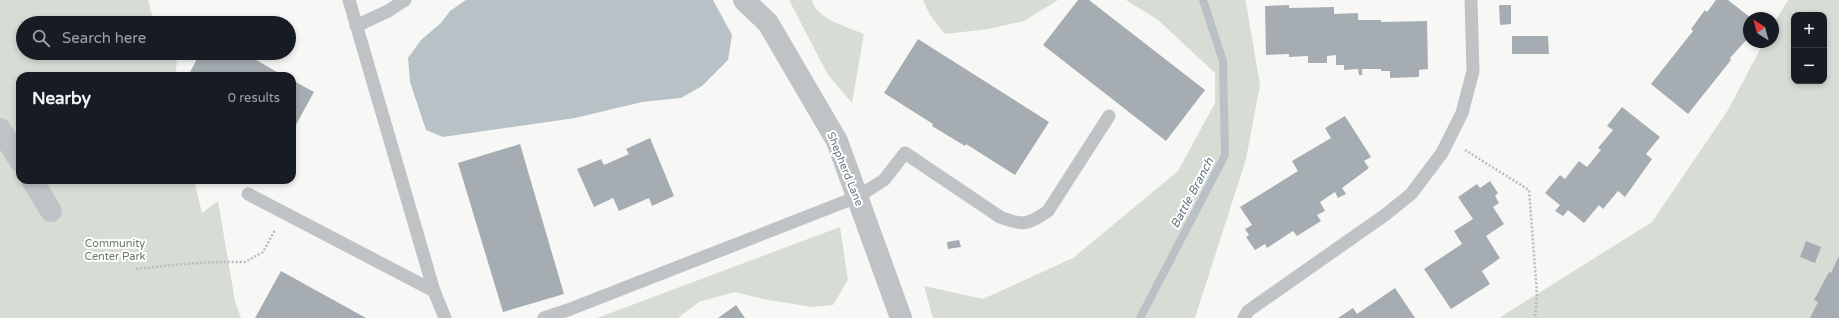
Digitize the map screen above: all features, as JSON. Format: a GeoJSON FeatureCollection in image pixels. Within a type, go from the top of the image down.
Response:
{"type":"FeatureCollection","features":[{"type":"Feature","properties":{"kind":"street","name":"Shepherd Lane"},"geometry":{"type":"LineString","coordinates":[[744,0],[768,23],[837,141],[896,315]]}},
{"type":"Feature","properties":{"kind":"street"},"geometry":{"type":"LineString","coordinates":[[0,129],[16,155]]}},
{"type":"Feature","properties":{"kind":"street"},"geometry":{"type":"LineString","coordinates":[[34,184],[51,211]]}},
{"type":"Feature","properties":{"kind":"lane"},"geometry":{"type":"LineString","coordinates":[[349,0],[434,291],[445,318]]}},
{"type":"Feature","properties":{"kind":"lane"},"geometry":{"type":"LineString","coordinates":[[356,26],[388,11],[405,0]]}},
{"type":"Feature","properties":{"kind":"lane"},"geometry":{"type":"LineString","coordinates":[[1244,318],[1248,312],[1385,215],[1411,194],[1442,153],[1462,113],[1473,71],[1471,0]]}},
{"type":"Feature","properties":{"kind":"lane"},"geometry":{"type":"LineString","coordinates":[[544,318],[857,197],[884,180],[905,154],[1000,217],[1018,224],[1035,220],[1048,211],[1109,116]]}},
{"type":"Feature","properties":{"kind":"lane"},"geometry":{"type":"LineString","coordinates":[[248,194],[434,291]]}},
{"type":"Feature","properties":{"kind":"path"},"geometry":{"type":"LineString","coordinates":[[1449,140],[1529,190],[1538,294],[1535,318]]}},
{"type":"Feature","properties":{"kind":"path"},"geometry":{"type":"LineString","coordinates":[[136,269],[210,262],[245,262],[263,252],[284,213]]}},
{"type":"Feature","properties":{"kind":"green space","name":"Community Center Park"},"geometry":{"type":"Polygon","coordinates":[[[0,0],[148,0],[152,16],[16,16],[16,60],[175,60],[177,62],[176,72],[16,72],[16,184],[195,184],[202,213],[218,201],[235,301],[241,318],[0,318],[0,0]]]}},
{"type":"Feature","properties":{"kind":"green space"},"geometry":{"type":"Polygon","coordinates":[[[789,0],[812,0],[814,6],[826,17],[834,22],[864,34],[852,103],[828,75],[789,0]]]}},
{"type":"Feature","properties":{"kind":"green space"},"geometry":{"type":"Polygon","coordinates":[[[923,0],[1058,0],[1024,21],[989,29],[945,34],[930,15],[923,0]]]}},
{"type":"Feature","properties":{"kind":"green space"},"geometry":{"type":"Polygon","coordinates":[[[1126,0],[1245,0],[1246,2],[1260,85],[1246,159],[1195,318],[933,318],[924,286],[983,299],[1073,258],[1178,171],[1215,103],[1215,73],[1158,20],[1126,0]]]}},
{"type":"Feature","properties":{"kind":"green space"},"geometry":{"type":"Polygon","coordinates":[[[1788,0],[1839,0],[1839,318],[1499,318],[1652,222],[1728,110],[1761,48],[1779,48],[1779,15],[1788,0]]]}},
{"type":"Feature","properties":{"kind":"green space"},"geometry":{"type":"Polygon","coordinates":[[[840,227],[848,280],[833,305],[812,307],[763,299],[735,292],[699,302],[678,318],[597,318],[840,227]]]}},
{"type":"Feature","properties":{"kind":"shaded area"},"geometry":{"type":"Polygon","coordinates":[[[466,0],[713,0],[732,35],[728,60],[702,86],[681,98],[642,102],[575,118],[443,137],[426,130],[410,82],[408,58],[421,40],[441,23],[450,11],[466,0]]]}},
{"type":"Feature","properties":{"kind":"building"},"geometry":{"type":"Polygon","coordinates":[[[1078,0],[1089,0],[1205,90],[1166,141],[1043,45],[1078,0]]]}},
{"type":"Feature","properties":{"kind":"building"},"geometry":{"type":"Polygon","coordinates":[[[1716,0],[1728,0],[1743,12],[1743,44],[1730,58],[1731,60],[1688,114],[1651,84],[1693,31],[1691,29],[1705,10],[1707,12],[1716,0]]]}},
{"type":"Feature","properties":{"kind":"building"},"geometry":{"type":"Polygon","coordinates":[[[1289,5],[1289,8],[1334,7],[1334,14],[1358,13],[1358,20],[1381,20],[1381,22],[1427,21],[1428,69],[1419,70],[1419,77],[1390,78],[1390,71],[1381,71],[1381,69],[1362,69],[1362,75],[1359,75],[1358,69],[1344,70],[1344,65],[1336,65],[1336,55],[1327,56],[1327,63],[1308,63],[1308,56],[1289,57],[1289,54],[1266,55],[1265,6],[1289,5]]]}},
{"type":"Feature","properties":{"kind":"building"},"geometry":{"type":"Polygon","coordinates":[[[1499,5],[1511,5],[1511,24],[1500,25],[1499,5]]]}},
{"type":"Feature","properties":{"kind":"building"},"geometry":{"type":"Polygon","coordinates":[[[1512,36],[1548,36],[1549,54],[1512,54],[1512,36]]]}},
{"type":"Feature","properties":{"kind":"building"},"geometry":{"type":"Polygon","coordinates":[[[918,39],[1049,122],[1015,175],[966,144],[965,146],[932,126],[933,124],[884,93],[918,39]]]}},
{"type":"Feature","properties":{"kind":"building"},"geometry":{"type":"Polygon","coordinates":[[[196,60],[256,60],[277,72],[190,72],[196,60]]]}},
{"type":"Feature","properties":{"kind":"building"},"geometry":{"type":"Polygon","coordinates":[[[296,82],[314,92],[296,125],[296,82]]]}},
{"type":"Feature","properties":{"kind":"building"},"geometry":{"type":"Polygon","coordinates":[[[1622,107],[1660,137],[1646,154],[1652,159],[1625,197],[1618,191],[1603,209],[1599,205],[1584,223],[1568,210],[1563,216],[1555,211],[1560,205],[1545,193],[1560,175],[1565,179],[1579,161],[1587,167],[1601,150],[1598,148],[1613,130],[1607,126],[1622,107]]]}},
{"type":"Feature","properties":{"kind":"building"},"geometry":{"type":"Polygon","coordinates":[[[1345,116],[1371,157],[1364,161],[1369,168],[1342,188],[1346,194],[1338,198],[1335,192],[1320,202],[1325,211],[1317,215],[1321,221],[1297,236],[1293,231],[1267,248],[1265,244],[1255,250],[1246,237],[1249,235],[1245,229],[1252,225],[1240,207],[1298,171],[1292,161],[1331,138],[1325,128],[1345,116]]]}},
{"type":"Feature","properties":{"kind":"building"},"geometry":{"type":"Polygon","coordinates":[[[650,138],[674,196],[652,206],[649,198],[619,211],[613,198],[594,207],[577,169],[601,159],[604,165],[629,154],[626,149],[650,138]]]}},
{"type":"Feature","properties":{"kind":"building"},"geometry":{"type":"Polygon","coordinates":[[[520,144],[564,294],[503,312],[458,163],[520,144]]]}},
{"type":"Feature","properties":{"kind":"building"},"geometry":{"type":"Polygon","coordinates":[[[1490,181],[1498,193],[1495,196],[1499,203],[1493,207],[1504,224],[1486,236],[1500,258],[1482,271],[1490,284],[1451,309],[1424,269],[1462,244],[1454,231],[1473,219],[1458,197],[1477,184],[1480,188],[1490,181]]]}},
{"type":"Feature","properties":{"kind":"building"},"geometry":{"type":"Polygon","coordinates":[[[959,240],[961,247],[948,249],[947,242],[959,240]]]}},
{"type":"Feature","properties":{"kind":"building"},"geometry":{"type":"Polygon","coordinates":[[[1806,241],[1821,247],[1815,263],[1800,257],[1806,241]]]}},
{"type":"Feature","properties":{"kind":"building"},"geometry":{"type":"Polygon","coordinates":[[[1839,256],[1839,318],[1810,318],[1818,302],[1814,300],[1829,272],[1831,273],[1839,256]]]}},
{"type":"Feature","properties":{"kind":"building"},"geometry":{"type":"Polygon","coordinates":[[[281,271],[366,318],[255,318],[281,271]]]}},
{"type":"Feature","properties":{"kind":"building"},"geometry":{"type":"Polygon","coordinates":[[[1395,288],[1415,318],[1338,318],[1353,308],[1357,314],[1395,288]]]}},
{"type":"Feature","properties":{"kind":"building"},"geometry":{"type":"Polygon","coordinates":[[[736,305],[745,318],[718,318],[736,305]]]}},
{"type":"Feature","properties":{"kind":"waterway","name":"Battle Branch"},"geometry":{"type":"LineString","coordinates":[[1140,318],[1225,155],[1223,61],[1203,0]]}}]}
